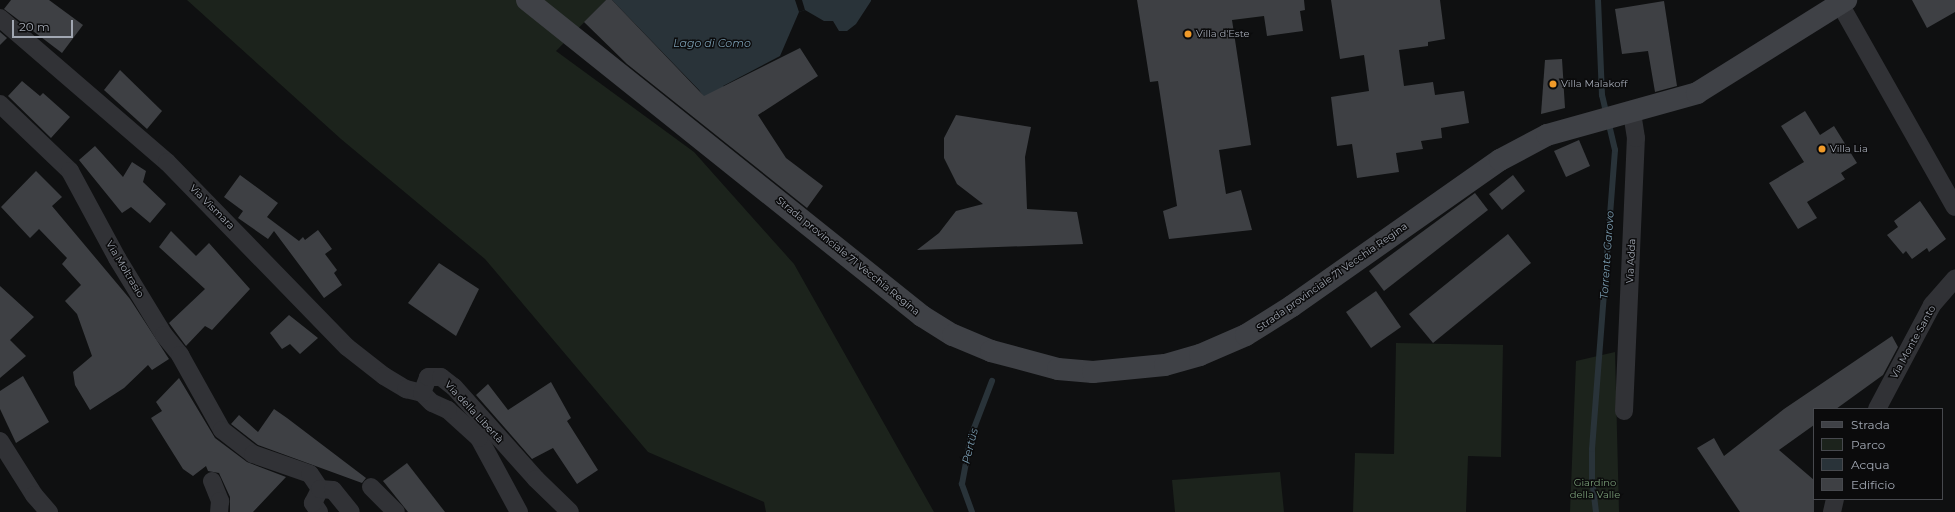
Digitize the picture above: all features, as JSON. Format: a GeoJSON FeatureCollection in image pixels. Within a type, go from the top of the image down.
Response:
{"type":"FeatureCollection","features":[{"type":"Feature","properties":{"kind":"street","name":"Strada provinciale 71 Vecchia Regina"},"geometry":{"type":"LineString","coordinates":[[527,0],[922,316],[954,335],[991,351],[1058,369],[1099,372],[1165,365],[1200,355],[1246,335],[1500,160],[1547,135],[1697,93],[1843,2]]}},
{"type":"Feature","properties":{"kind":"street"},"geometry":{"type":"LineString","coordinates":[[1843,2],[1955,207]]}},
{"type":"Feature","properties":{"kind":"street","name":"Via Vismara"},"geometry":{"type":"LineString","coordinates":[[0,18],[167,162],[347,347],[384,376],[406,389],[422,393]]}},
{"type":"Feature","properties":{"kind":"street","name":"Via Moltrasio"},"geometry":{"type":"LineString","coordinates":[[0,104],[70,171],[117,258],[164,335],[180,355],[222,430],[239,444],[260,457],[310,474],[320,489]]}},
{"type":"Feature","properties":{"kind":"street","name":"Via Adda"},"geometry":{"type":"LineString","coordinates":[[1624,411],[1636,138],[1626,113]]}},
{"type":"Feature","properties":{"kind":"street","name":"Via Monte Santo"},"geometry":{"type":"LineString","coordinates":[[1878,408],[1932,305],[1955,279]]}},
{"type":"Feature","properties":{"kind":"street","name":"Via della Libertà"},"geometry":{"type":"LineString","coordinates":[[519,512],[479,438],[448,410],[432,403],[422,393],[428,377],[441,377],[454,387],[536,480],[570,512]]}},
{"type":"Feature","properties":{"kind":"street"},"geometry":{"type":"LineString","coordinates":[[0,441],[34,495],[49,512]]}},
{"type":"Feature","properties":{"kind":"street"},"geometry":{"type":"LineString","coordinates":[[212,480],[220,501],[219,512]]}},
{"type":"Feature","properties":{"kind":"street"},"geometry":{"type":"LineString","coordinates":[[371,488],[396,512]]}},
{"type":"Feature","properties":{"kind":"street"},"geometry":{"type":"LineString","coordinates":[[319,512],[313,503],[320,489],[333,490],[351,512]]}},
{"type":"Feature","properties":{"kind":"street"},"geometry":{"type":"LineString","coordinates":[[1832,512],[1835,500]]}},
{"type":"Feature","properties":{"kind":"green space"},"geometry":{"type":"Polygon","coordinates":[[[187,0],[606,0],[556,51],[694,152],[794,264],[934,512],[766,512],[764,502],[648,452],[485,259],[341,139],[187,0]]]}},
{"type":"Feature","properties":{"kind":"green space"},"geometry":{"type":"Polygon","coordinates":[[[1396,343],[1503,345],[1501,457],[1468,456],[1466,512],[1353,512],[1355,453],[1394,454],[1396,343]]]}},
{"type":"Feature","properties":{"kind":"green space","name":"Giardino della Valle"},"geometry":{"type":"Polygon","coordinates":[[[1615,352],[1619,512],[1570,512],[1576,361],[1615,352]]]}},
{"type":"Feature","properties":{"kind":"green space"},"geometry":{"type":"Polygon","coordinates":[[[1280,472],[1284,512],[1175,512],[1172,480],[1280,472]]]}},
{"type":"Feature","properties":{"kind":"water","name":"Lago di Como"},"geometry":{"type":"Polygon","coordinates":[[[612,0],[871,1],[856,24],[847,31],[839,31],[833,21],[824,21],[805,10],[799,12],[780,56],[723,86],[742,114],[723,125],[699,90],[612,0]]]}},
{"type":"Feature","properties":{"kind":"pier"},"geometry":{"type":"Polygon","coordinates":[[[795,0],[802,0],[805,10],[799,12],[795,0]]]}},
{"type":"Feature","properties":{"kind":"building"},"geometry":{"type":"Polygon","coordinates":[[[11,0],[49,0],[83,25],[62,53],[4,9],[11,0]]]}},
{"type":"Feature","properties":{"kind":"building"},"geometry":{"type":"Polygon","coordinates":[[[606,0],[612,0],[704,96],[800,48],[818,76],[758,115],[786,158],[823,186],[807,208],[627,64],[584,22],[606,0]]]}},
{"type":"Feature","properties":{"kind":"building"},"geometry":{"type":"Polygon","coordinates":[[[1137,0],[1304,0],[1305,10],[1300,11],[1303,31],[1267,36],[1264,16],[1232,20],[1251,145],[1219,150],[1226,194],[1241,190],[1252,230],[1169,239],[1163,211],[1177,206],[1158,81],[1150,82],[1137,0]]]}},
{"type":"Feature","properties":{"kind":"building"},"geometry":{"type":"Polygon","coordinates":[[[1331,0],[1440,0],[1445,39],[1428,42],[1428,46],[1399,50],[1404,86],[1433,82],[1435,95],[1464,91],[1469,123],[1441,128],[1442,138],[1421,141],[1423,149],[1396,153],[1399,172],[1357,178],[1352,144],[1337,146],[1331,97],[1369,91],[1364,55],[1340,59],[1331,0]]]}},
{"type":"Feature","properties":{"kind":"building"},"geometry":{"type":"Polygon","coordinates":[[[1912,0],[1955,0],[1955,12],[1927,28],[1912,0]]]}},
{"type":"Feature","properties":{"kind":"building"},"geometry":{"type":"Polygon","coordinates":[[[1664,1],[1677,86],[1655,92],[1648,51],[1622,54],[1615,9],[1664,1]]]}},
{"type":"Feature","properties":{"kind":"building"},"geometry":{"type":"Polygon","coordinates":[[[0,32],[7,38],[0,45],[0,32]]]}},
{"type":"Feature","properties":{"kind":"building","name":"Villa Malakoff"},"geometry":{"type":"Polygon","coordinates":[[[1562,59],[1565,108],[1541,114],[1545,60],[1562,59]]]}},
{"type":"Feature","properties":{"kind":"building"},"geometry":{"type":"Polygon","coordinates":[[[120,70],[162,111],[147,129],[104,90],[120,70]]]}},
{"type":"Feature","properties":{"kind":"building"},"geometry":{"type":"Polygon","coordinates":[[[22,81],[40,96],[43,93],[70,117],[51,138],[8,96],[22,81]]]}},
{"type":"Feature","properties":{"kind":"building","name":"Villa Lia"},"geometry":{"type":"Polygon","coordinates":[[[1805,111],[1820,135],[1834,126],[1857,163],[1841,173],[1845,179],[1807,202],[1817,218],[1798,229],[1769,183],[1804,162],[1781,126],[1805,111]]]}},
{"type":"Feature","properties":{"kind":"building"},"geometry":{"type":"Polygon","coordinates":[[[956,115],[1031,127],[1025,157],[1027,209],[1077,212],[1083,244],[917,250],[939,233],[956,211],[983,204],[957,184],[944,158],[944,138],[956,115]]]}},
{"type":"Feature","properties":{"kind":"building"},"geometry":{"type":"Polygon","coordinates":[[[1579,140],[1590,166],[1566,177],[1554,151],[1579,140]]]}},
{"type":"Feature","properties":{"kind":"building"},"geometry":{"type":"Polygon","coordinates":[[[95,146],[123,177],[132,162],[146,171],[143,182],[166,204],[150,223],[131,207],[122,213],[79,160],[95,146]]]}},
{"type":"Feature","properties":{"kind":"building"},"geometry":{"type":"Polygon","coordinates":[[[36,171],[62,197],[52,206],[130,299],[169,359],[152,370],[148,365],[124,388],[90,410],[75,385],[73,372],[92,356],[77,314],[65,301],[81,285],[62,264],[67,258],[39,229],[30,238],[1,207],[36,171]]]}},
{"type":"Feature","properties":{"kind":"building"},"geometry":{"type":"Polygon","coordinates":[[[240,175],[278,203],[267,217],[299,241],[303,237],[305,240],[318,230],[332,249],[325,254],[337,270],[334,273],[342,285],[324,298],[274,231],[268,239],[238,218],[243,211],[224,197],[240,175]]]}},
{"type":"Feature","properties":{"kind":"building"},"geometry":{"type":"Polygon","coordinates":[[[1513,175],[1525,191],[1502,210],[1489,194],[1513,175]]]}},
{"type":"Feature","properties":{"kind":"building"},"geometry":{"type":"Polygon","coordinates":[[[1475,193],[1488,210],[1384,291],[1369,271],[1475,193]]]}},
{"type":"Feature","properties":{"kind":"building"},"geometry":{"type":"Polygon","coordinates":[[[1920,201],[1946,239],[1929,252],[1927,248],[1912,259],[1906,251],[1903,254],[1887,235],[1898,227],[1894,221],[1920,201]]]}},
{"type":"Feature","properties":{"kind":"building"},"geometry":{"type":"Polygon","coordinates":[[[171,231],[196,256],[209,243],[250,289],[212,330],[205,326],[186,346],[169,323],[205,289],[159,247],[171,231]]]}},
{"type":"Feature","properties":{"kind":"building"},"geometry":{"type":"Polygon","coordinates":[[[1508,234],[1531,263],[1433,343],[1409,314],[1508,234]]]}},
{"type":"Feature","properties":{"kind":"building"},"geometry":{"type":"Polygon","coordinates":[[[439,263],[479,289],[456,336],[408,303],[439,263]]]}},
{"type":"Feature","properties":{"kind":"building"},"geometry":{"type":"Polygon","coordinates":[[[0,286],[34,317],[10,340],[26,356],[0,378],[0,286]]]}},
{"type":"Feature","properties":{"kind":"building"},"geometry":{"type":"Polygon","coordinates":[[[1376,291],[1401,327],[1371,348],[1346,312],[1376,291]]]}},
{"type":"Feature","properties":{"kind":"building"},"geometry":{"type":"Polygon","coordinates":[[[289,315],[318,338],[300,354],[290,344],[282,349],[270,333],[289,315]]]}},
{"type":"Feature","properties":{"kind":"building"},"geometry":{"type":"Polygon","coordinates":[[[1892,336],[1898,347],[1883,375],[1837,408],[1813,408],[1813,426],[1779,450],[1813,479],[1814,512],[1740,512],[1697,448],[1714,438],[1724,456],[1784,409],[1892,336]]]}},
{"type":"Feature","properties":{"kind":"building"},"geometry":{"type":"Polygon","coordinates":[[[23,376],[49,422],[16,443],[0,409],[0,391],[23,376]]]}},
{"type":"Feature","properties":{"kind":"building"},"geometry":{"type":"Polygon","coordinates":[[[179,378],[215,438],[247,462],[286,477],[253,512],[230,512],[230,497],[219,473],[208,471],[206,466],[193,476],[183,469],[151,418],[162,411],[156,402],[179,378]]]}},
{"type":"Feature","properties":{"kind":"building"},"geometry":{"type":"Polygon","coordinates":[[[551,382],[571,418],[567,421],[598,470],[577,484],[553,448],[532,459],[476,395],[488,384],[508,410],[551,382]]]}},
{"type":"Feature","properties":{"kind":"building"},"geometry":{"type":"Polygon","coordinates":[[[274,409],[366,478],[362,483],[258,445],[231,424],[239,415],[258,432],[274,409]]]}},
{"type":"Feature","properties":{"kind":"building"},"geometry":{"type":"Polygon","coordinates":[[[407,463],[445,512],[408,512],[383,481],[407,463]]]}},
{"type":"Feature","properties":{"kind":"waterway","name":"Torrente Garovo"},"geometry":{"type":"LineString","coordinates":[[1596,512],[1592,481],[1592,449],[1615,150],[1602,95],[1598,0]]}},
{"type":"Feature","properties":{"kind":"waterway","name":"Pertüs"},"geometry":{"type":"LineString","coordinates":[[972,512],[962,484],[971,436],[992,381]]}},
{"type":"Feature","properties":{"kind":"place","name":"Villa d'Este"},"geometry":{"type":"Point","coordinates":[1188,34]}},
{"type":"Feature","properties":{"kind":"place","name":"Villa Malakoff"},"geometry":{"type":"Point","coordinates":[1553,84]}},
{"type":"Feature","properties":{"kind":"place","name":"Villa Lia"},"geometry":{"type":"Point","coordinates":[1822,149]}}]}
